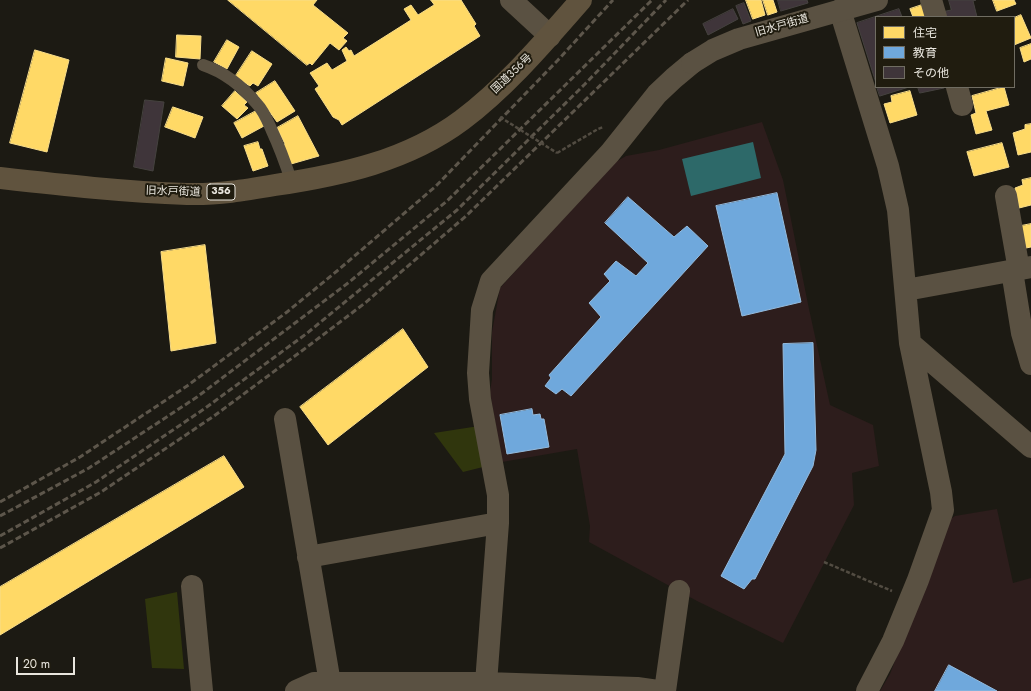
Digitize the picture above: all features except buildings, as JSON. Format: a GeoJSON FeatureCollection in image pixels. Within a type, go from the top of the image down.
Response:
{"type":"FeatureCollection","features":[{"type":"Feature","properties":{"kind":"highway","name":"国道356号"},"geometry":{"type":"LineString","coordinates":[[434,138],[462,120],[520,69],[581,0]]}},
{"type":"Feature","properties":{"kind":"highway","name":"旧水戸街道"},"geometry":{"type":"LineString","coordinates":[[0,178],[88,188],[189,194],[234,192],[348,172],[410,151],[434,138]]}},
{"type":"Feature","properties":{"kind":"street"},"geometry":{"type":"LineString","coordinates":[[511,0],[550,36]]}},
{"type":"Feature","properties":{"kind":"street","name":"旧水戸街道"},"geometry":{"type":"LineString","coordinates":[[486,683],[498,523],[498,495],[480,399],[478,373],[482,310],[491,281],[610,153],[657,94],[692,63],[713,50],[739,39],[877,0]]}},
{"type":"Feature","properties":{"kind":"street"},"geometry":{"type":"LineString","coordinates":[[931,0],[936,16]]}},
{"type":"Feature","properties":{"kind":"street"},"geometry":{"type":"LineString","coordinates":[[840,10],[888,166],[898,210],[910,343],[941,492],[942,510],[910,599],[893,641],[867,691]]}},
{"type":"Feature","properties":{"kind":"street"},"geometry":{"type":"LineString","coordinates":[[1006,196],[1021,269],[1022,333],[1031,364]]}},
{"type":"Feature","properties":{"kind":"street"},"geometry":{"type":"LineString","coordinates":[[906,290],[1021,269]]}},
{"type":"Feature","properties":{"kind":"street"},"geometry":{"type":"LineString","coordinates":[[910,343],[1031,447]]}},
{"type":"Feature","properties":{"kind":"street"},"geometry":{"type":"LineString","coordinates":[[285,419],[308,557],[313,687],[486,683],[637,688],[658,691]]}},
{"type":"Feature","properties":{"kind":"street"},"geometry":{"type":"LineString","coordinates":[[308,557],[498,523]]}},
{"type":"Feature","properties":{"kind":"street"},"geometry":{"type":"LineString","coordinates":[[192,586],[202,691]]}},
{"type":"Feature","properties":{"kind":"street"},"geometry":{"type":"LineString","coordinates":[[665,691],[679,591]]}},
{"type":"Feature","properties":{"kind":"lane"},"geometry":{"type":"LineString","coordinates":[[203,65],[215,69],[234,81],[258,104],[283,155],[292,183]]}},
{"type":"Feature","properties":{"kind":"path"},"geometry":{"type":"LineString","coordinates":[[500,117],[557,153],[598,129]]}},
{"type":"Feature","properties":{"kind":"path"},"geometry":{"type":"LineString","coordinates":[[824,562],[910,599]]}},
{"type":"Feature","properties":{"kind":"shaded area"},"geometry":{"type":"Polygon","coordinates":[[[762,122],[783,180],[830,405],[873,425],[879,466],[852,473],[854,505],[783,643],[697,601],[589,542],[590,526],[577,449],[502,462],[490,392],[492,379],[492,332],[500,288],[614,163],[626,156],[659,150],[762,122]]]}},
{"type":"Feature","properties":{"kind":"shaded area"},"geometry":{"type":"Polygon","coordinates":[[[997,509],[1013,583],[1031,578],[1031,691],[880,691],[890,674],[949,520],[955,516],[997,509]]]}},
{"type":"Feature","properties":{"kind":"green space"},"geometry":{"type":"Polygon","coordinates":[[[479,426],[487,466],[463,472],[434,433],[479,426]]]}},
{"type":"Feature","properties":{"kind":"green space"},"geometry":{"type":"Polygon","coordinates":[[[177,592],[184,669],[152,668],[145,599],[177,592]]]}},
{"type":"Feature","properties":{"kind":"water"},"geometry":{"type":"Polygon","coordinates":[[[753,142],[761,178],[691,196],[682,159],[753,142]]]}},
{"type":"Feature","properties":{"kind":"railway"},"geometry":{"type":"LineString","coordinates":[[0,502],[80,457],[187,386],[287,312],[436,186],[558,60],[613,0]]}},
{"type":"Feature","properties":{"kind":"railway"},"geometry":{"type":"LineString","coordinates":[[0,516],[89,468],[197,397],[348,283],[447,201],[652,0]]}},
{"type":"Feature","properties":{"kind":"railway"},"geometry":{"type":"LineString","coordinates":[[0,536],[96,482],[204,409],[306,334],[457,210],[585,84],[666,0]]}},
{"type":"Feature","properties":{"kind":"railway"},"geometry":{"type":"LineString","coordinates":[[0,548],[101,492],[214,416],[365,303],[466,216],[688,0]]}}]}
